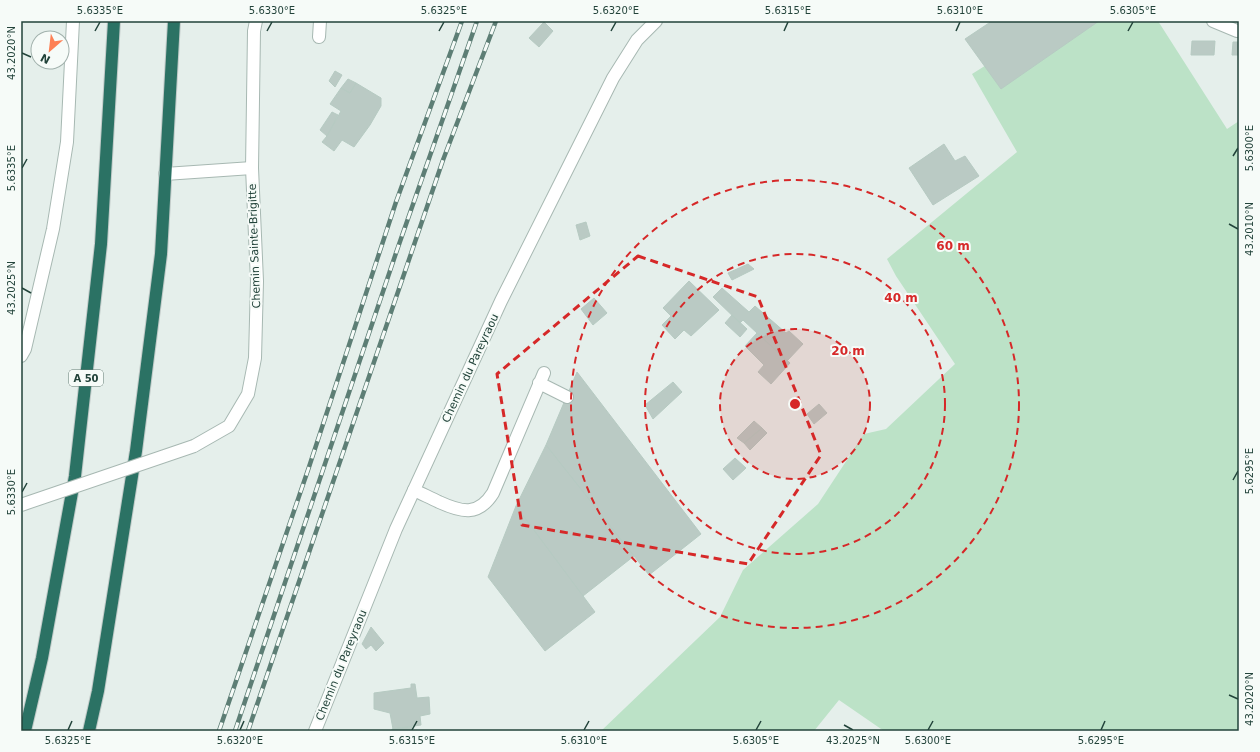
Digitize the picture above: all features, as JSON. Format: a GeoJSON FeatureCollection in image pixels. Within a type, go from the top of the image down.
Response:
{"type":"FeatureCollection","features":[{"type":"Feature","properties":{"kind":"highway","name":"A 50"},"geometry":{"type":"LineString","coordinates":[[25,731],[42,658],[75,476],[101,244],[114,21]]}},
{"type":"Feature","properties":{"kind":"highway"},"geometry":{"type":"LineString","coordinates":[[89,731],[98,692],[136,451],[161,254],[174,21]]}},
{"type":"Feature","properties":{"kind":"street"},"geometry":{"type":"LineString","coordinates":[[21,356],[53,229],[66,149],[73,21]]}},
{"type":"Feature","properties":{"kind":"street","name":"Chemin Sainte-Brigitte"},"geometry":{"type":"LineString","coordinates":[[21,505],[194,446],[229,426],[248,394],[255,358],[257,281],[252,168],[254,31],[256,21]]}},
{"type":"Feature","properties":{"kind":"street"},"geometry":{"type":"LineString","coordinates":[[319,37],[320,21]]}},
{"type":"Feature","properties":{"kind":"street","name":"Chemin du Pareyraou"},"geometry":{"type":"LineString","coordinates":[[315,731],[396,529],[501,301],[613,78],[638,40],[656,21]]}},
{"type":"Feature","properties":{"kind":"street"},"geometry":{"type":"LineString","coordinates":[[1213,21],[1237,31]]}},
{"type":"Feature","properties":{"kind":"street"},"geometry":{"type":"LineString","coordinates":[[165,174],[252,168]]}},
{"type":"Feature","properties":{"kind":"street"},"geometry":{"type":"LineString","coordinates":[[414,490],[455,509],[466,511],[478,508],[488,501],[492,494],[542,378],[567,397]]}},
{"type":"Feature","properties":{"kind":"highlighted area"},"geometry":{"type":"Polygon","coordinates":[[[638,256],[758,297],[821,455],[748,564],[522,525],[497,374],[638,256]]]}},
{"type":"Feature","properties":{"kind":"green space"},"geometry":{"type":"Polygon","coordinates":[[[1056,21],[1158,21],[1227,129],[1239,121],[1239,731],[884,731],[839,700],[814,731],[601,731],[720,617],[743,570],[818,504],[864,434],[886,429],[955,364],[896,276],[887,259],[1017,152],[972,74],[1056,21]]]}},
{"type":"Feature","properties":{"kind":"building"},"geometry":{"type":"Polygon","coordinates":[[[992,21],[1099,21],[1001,89],[965,39],[992,21]]]}},
{"type":"Feature","properties":{"kind":"building"},"geometry":{"type":"Polygon","coordinates":[[[544,22],[553,31],[539,47],[529,38],[544,22]]]}},
{"type":"Feature","properties":{"kind":"building"},"geometry":{"type":"Polygon","coordinates":[[[1192,41],[1215,41],[1214,55],[1191,55],[1192,41]]]}},
{"type":"Feature","properties":{"kind":"building"},"geometry":{"type":"Polygon","coordinates":[[[1233,42],[1239,42],[1239,55],[1232,55],[1233,42]]]}},
{"type":"Feature","properties":{"kind":"building"},"geometry":{"type":"Polygon","coordinates":[[[335,71],[342,75],[335,87],[329,81],[335,71]]]}},
{"type":"Feature","properties":{"kind":"building"},"geometry":{"type":"Polygon","coordinates":[[[348,79],[356,83],[350,93],[341,88],[348,79]]]}},
{"type":"Feature","properties":{"kind":"building"},"geometry":{"type":"Polygon","coordinates":[[[356,83],[381,98],[381,106],[370,125],[354,147],[342,140],[334,151],[322,142],[341,111],[330,104],[341,88],[350,93],[356,83]]]}},
{"type":"Feature","properties":{"kind":"building"},"geometry":{"type":"Polygon","coordinates":[[[332,112],[338,115],[327,136],[320,130],[332,112]]]}},
{"type":"Feature","properties":{"kind":"building"},"geometry":{"type":"Polygon","coordinates":[[[944,144],[955,161],[965,156],[979,176],[933,205],[909,168],[944,144]]]}},
{"type":"Feature","properties":{"kind":"building"},"geometry":{"type":"Polygon","coordinates":[[[586,222],[590,236],[580,240],[576,225],[586,222]]]}},
{"type":"Feature","properties":{"kind":"building"},"geometry":{"type":"Polygon","coordinates":[[[748,264],[754,269],[732,280],[728,273],[748,264]]]}},
{"type":"Feature","properties":{"kind":"building"},"geometry":{"type":"Polygon","coordinates":[[[689,281],[719,310],[691,336],[684,330],[675,339],[662,325],[671,316],[663,308],[689,281]]]}},
{"type":"Feature","properties":{"kind":"building"},"geometry":{"type":"Polygon","coordinates":[[[722,288],[749,312],[755,306],[786,333],[789,331],[803,344],[787,361],[743,320],[740,323],[713,297],[722,288]]]}},
{"type":"Feature","properties":{"kind":"building"},"geometry":{"type":"Polygon","coordinates":[[[594,298],[607,313],[593,325],[581,309],[594,298]]]}},
{"type":"Feature","properties":{"kind":"building"},"geometry":{"type":"Polygon","coordinates":[[[732,315],[747,329],[740,337],[725,323],[732,315]]]}},
{"type":"Feature","properties":{"kind":"building"},"geometry":{"type":"Polygon","coordinates":[[[757,333],[790,363],[771,384],[758,372],[764,365],[745,346],[757,333]]]}},
{"type":"Feature","properties":{"kind":"building"},"geometry":{"type":"Polygon","coordinates":[[[577,372],[701,534],[649,575],[546,445],[577,372]]]}},
{"type":"Feature","properties":{"kind":"building"},"geometry":{"type":"Polygon","coordinates":[[[673,382],[682,392],[653,419],[645,405],[673,382]]]}},
{"type":"Feature","properties":{"kind":"building"},"geometry":{"type":"Polygon","coordinates":[[[819,404],[827,413],[814,424],[807,414],[819,404]]]}},
{"type":"Feature","properties":{"kind":"building"},"geometry":{"type":"Polygon","coordinates":[[[754,421],[762,428],[744,443],[737,438],[754,421]]]}},
{"type":"Feature","properties":{"kind":"building"},"geometry":{"type":"Polygon","coordinates":[[[762,428],[767,433],[750,450],[744,443],[762,428]]]}},
{"type":"Feature","properties":{"kind":"building"},"geometry":{"type":"Polygon","coordinates":[[[546,445],[634,556],[583,596],[516,506],[546,445]]]}},
{"type":"Feature","properties":{"kind":"building"},"geometry":{"type":"Polygon","coordinates":[[[735,458],[746,468],[733,480],[723,469],[735,458]]]}},
{"type":"Feature","properties":{"kind":"building"},"geometry":{"type":"Polygon","coordinates":[[[516,506],[595,612],[545,651],[488,577],[516,506]]]}},
{"type":"Feature","properties":{"kind":"building"},"geometry":{"type":"Polygon","coordinates":[[[371,627],[384,643],[376,651],[371,645],[366,649],[362,644],[371,627]]]}},
{"type":"Feature","properties":{"kind":"building"},"geometry":{"type":"Polygon","coordinates":[[[411,684],[415,684],[417,698],[429,697],[430,714],[420,716],[421,725],[393,729],[390,713],[374,709],[374,693],[411,688],[411,684]]]}},
{"type":"Feature","properties":{"kind":"building"},"geometry":{"type":"Polygon","coordinates":[[[412,727],[412,731],[392,731],[392,729],[412,727]]]}},
{"type":"Feature","properties":{"kind":"railway"},"geometry":{"type":"LineString","coordinates":[[219,731],[309,467],[396,202],[462,21]]}},
{"type":"Feature","properties":{"kind":"railway"},"geometry":{"type":"LineString","coordinates":[[235,731],[396,253],[477,21]]}},
{"type":"Feature","properties":{"kind":"railway"},"geometry":{"type":"LineString","coordinates":[[248,731],[443,160],[496,21]]}}]}
